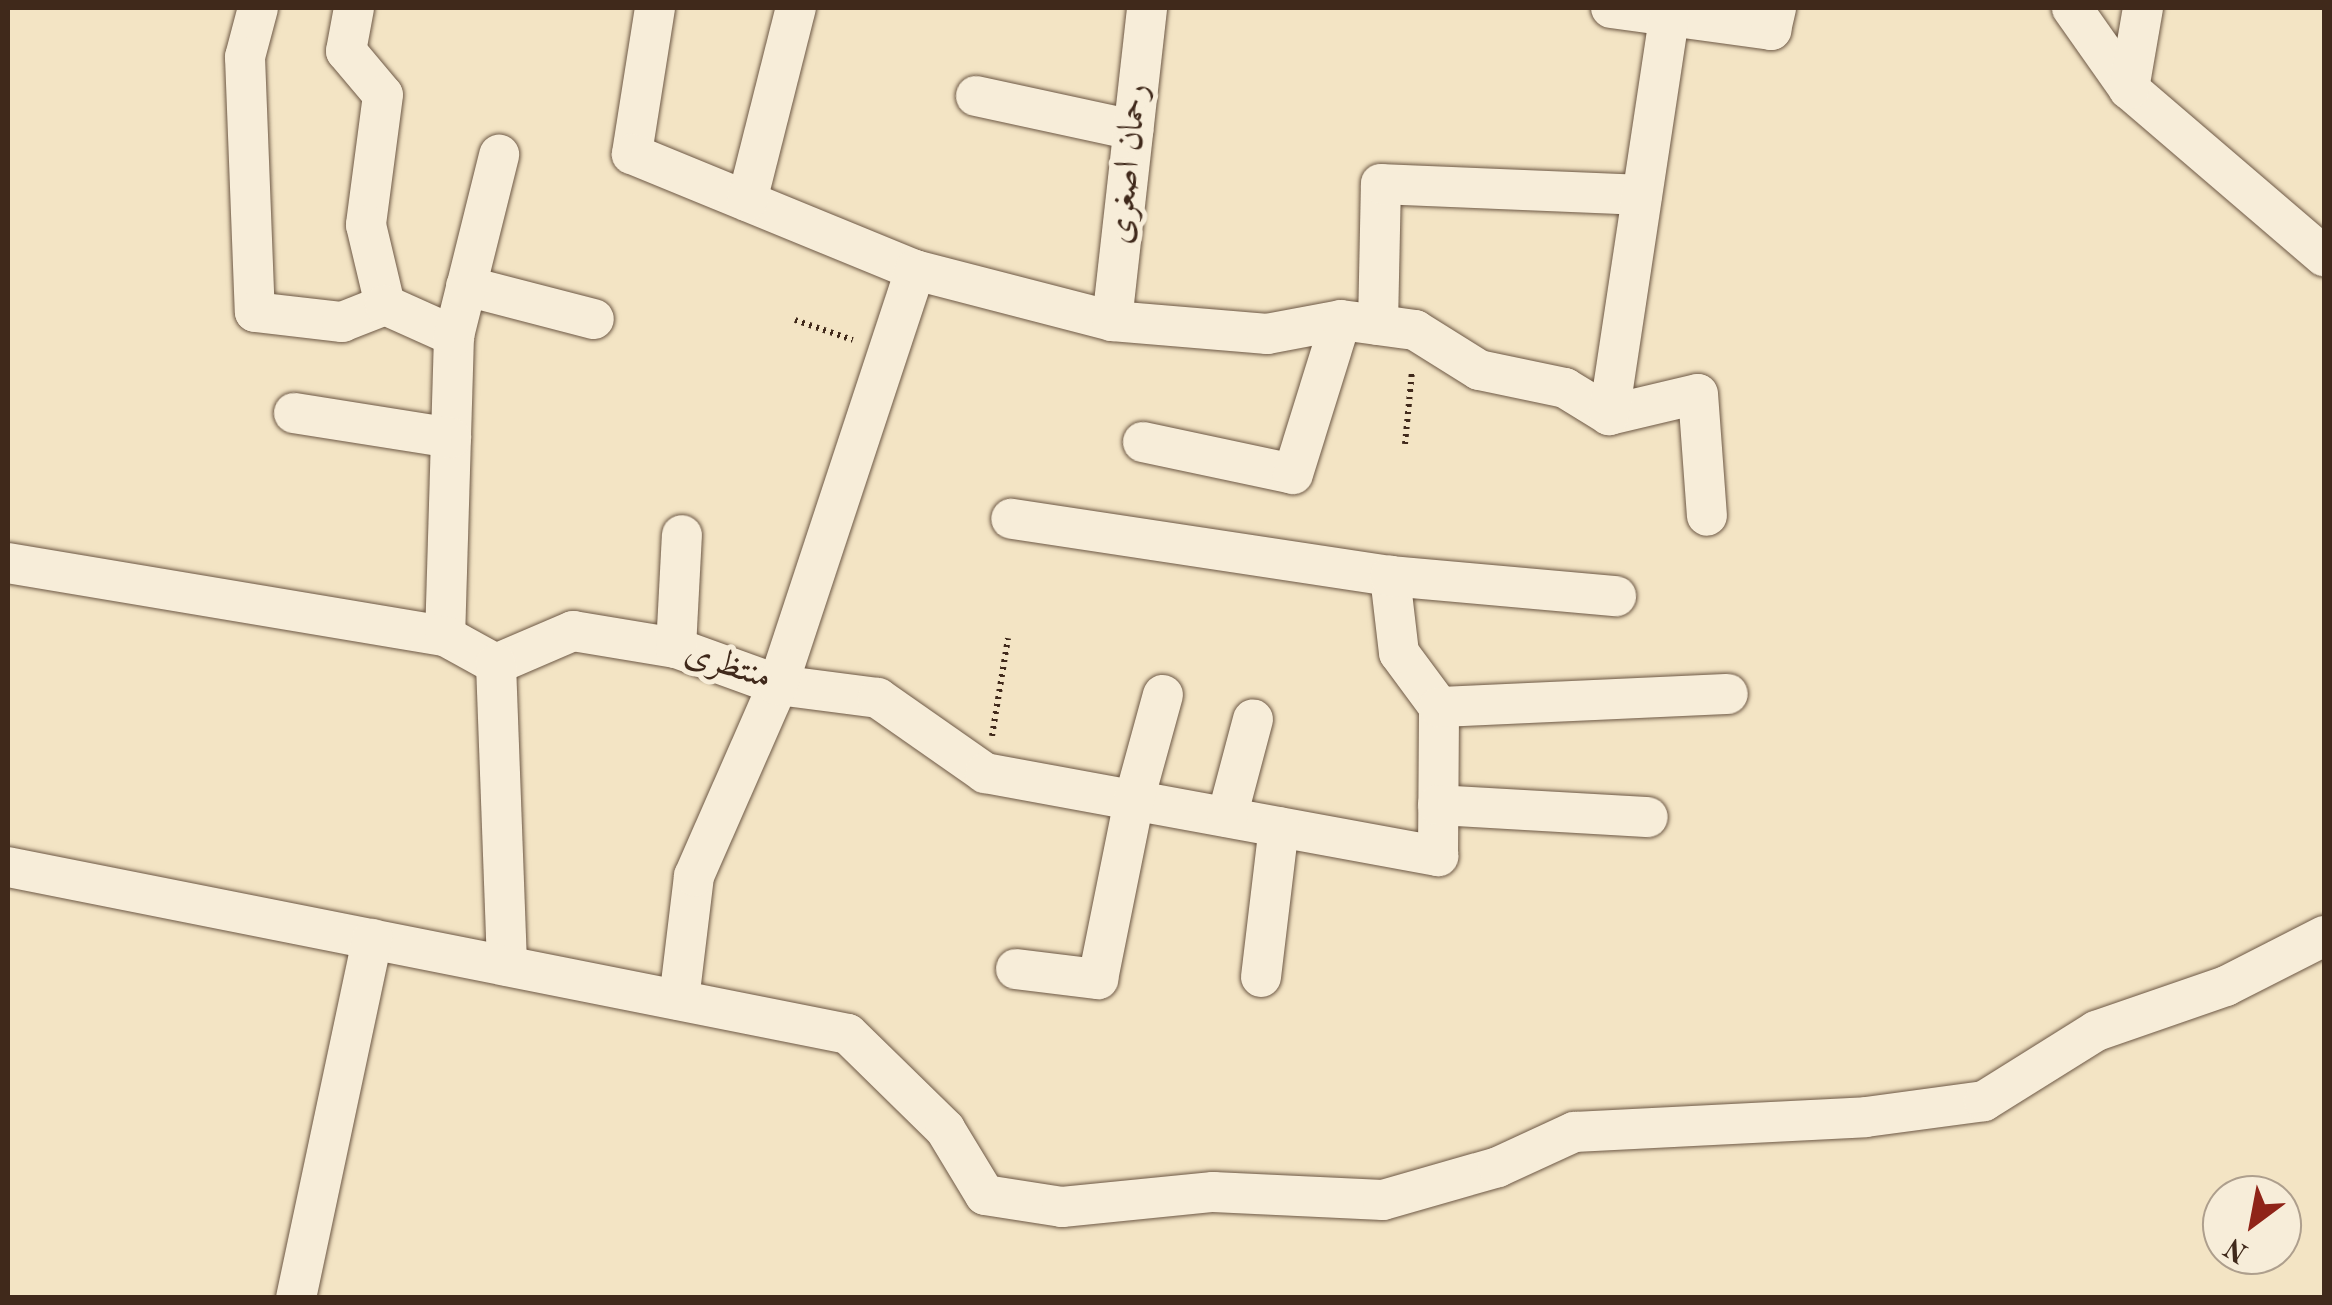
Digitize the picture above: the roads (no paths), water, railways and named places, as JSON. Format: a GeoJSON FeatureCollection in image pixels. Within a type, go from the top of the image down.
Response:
{"type":"FeatureCollection","features":[{"type":"Feature","properties":{"kind":"street"},"geometry":{"type":"LineString","coordinates":[[258,8],[245,57],[255,312],[342,322],[385,305],[454,336]]}},
{"type":"Feature","properties":{"kind":"street"},"geometry":{"type":"LineString","coordinates":[[354,8],[346,52],[383,95],[366,225],[385,305]]}},
{"type":"Feature","properties":{"kind":"street"},"geometry":{"type":"LineString","coordinates":[[655,8],[632,154],[915,270],[1112,321],[1267,334],[1378,325],[1479,370],[1565,388],[1609,415],[1698,394],[1707,516]]}},
{"type":"Feature","properties":{"kind":"street"},"geometry":{"type":"LineString","coordinates":[[747,201],[796,8]]}},
{"type":"Feature","properties":{"kind":"street","name":"رحمان اصغری"},"geometry":{"type":"LineString","coordinates":[[1112,321],[1146,8]]}},
{"type":"Feature","properties":{"kind":"street"},"geometry":{"type":"LineString","coordinates":[[1611,8],[1771,30],[1776,8]]}},
{"type":"Feature","properties":{"kind":"street"},"geometry":{"type":"LineString","coordinates":[[2072,8],[2130,89],[2324,256]]}},
{"type":"Feature","properties":{"kind":"street"},"geometry":{"type":"LineString","coordinates":[[2130,89],[2143,8]]}},
{"type":"Feature","properties":{"kind":"street"},"geometry":{"type":"LineString","coordinates":[[1609,415],[1669,18]]}},
{"type":"Feature","properties":{"kind":"street"},"geometry":{"type":"LineString","coordinates":[[976,96],[1133,130]]}},
{"type":"Feature","properties":{"kind":"street"},"geometry":{"type":"LineString","coordinates":[[445,636],[454,336],[499,155]]}},
{"type":"Feature","properties":{"kind":"street"},"geometry":{"type":"LineString","coordinates":[[1144,442],[1293,474],[1378,325],[1381,184],[1642,196]]}},
{"type":"Feature","properties":{"kind":"street"},"geometry":{"type":"LineString","coordinates":[[679,1000],[694,876],[778,685],[915,270]]}},
{"type":"Feature","properties":{"kind":"street"},"geometry":{"type":"LineString","coordinates":[[466,286],[594,319]]}},
{"type":"Feature","properties":{"kind":"street"},"geometry":{"type":"LineString","coordinates":[[294,413],[451,438]]}},
{"type":"Feature","properties":{"kind":"street"},"geometry":{"type":"LineString","coordinates":[[1010,519],[1390,576],[1616,596]]}},
{"type":"Feature","properties":{"kind":"street"},"geometry":{"type":"LineString","coordinates":[[676,648],[682,535]]}},
{"type":"Feature","properties":{"kind":"street"},"geometry":{"type":"LineString","coordinates":[[8,564],[445,636],[496,664],[507,966]]}},
{"type":"Feature","properties":{"kind":"street"},"geometry":{"type":"LineString","coordinates":[[1390,576],[1399,653],[1438,706],[1438,805],[1648,817]]}},
{"type":"Feature","properties":{"kind":"street","name":"منتظری"},"geometry":{"type":"LineString","coordinates":[[496,664],[572,631],[676,648],[778,685],[878,698],[985,773],[1438,856],[1438,805]]}},
{"type":"Feature","properties":{"kind":"street"},"geometry":{"type":"LineString","coordinates":[[1438,706],[1728,694]]}},
{"type":"Feature","properties":{"kind":"street"},"geometry":{"type":"LineString","coordinates":[[1016,969],[1098,980],[1134,800],[1163,695]]}},
{"type":"Feature","properties":{"kind":"street"},"geometry":{"type":"LineString","coordinates":[[1227,818],[1253,719]]}},
{"type":"Feature","properties":{"kind":"street"},"geometry":{"type":"LineString","coordinates":[[1261,977],[1279,827]]}},
{"type":"Feature","properties":{"kind":"street"},"geometry":{"type":"LineString","coordinates":[[8,867],[848,1034],[945,1129],[984,1194],[1062,1208],[1214,1192],[1383,1200],[1498,1167],[1574,1132],[1866,1117],[1984,1101],[2096,1031],[2226,986],[2324,936]]}},
{"type":"Feature","properties":{"kind":"street"},"geometry":{"type":"LineString","coordinates":[[296,1298],[372,939]]}}]}
